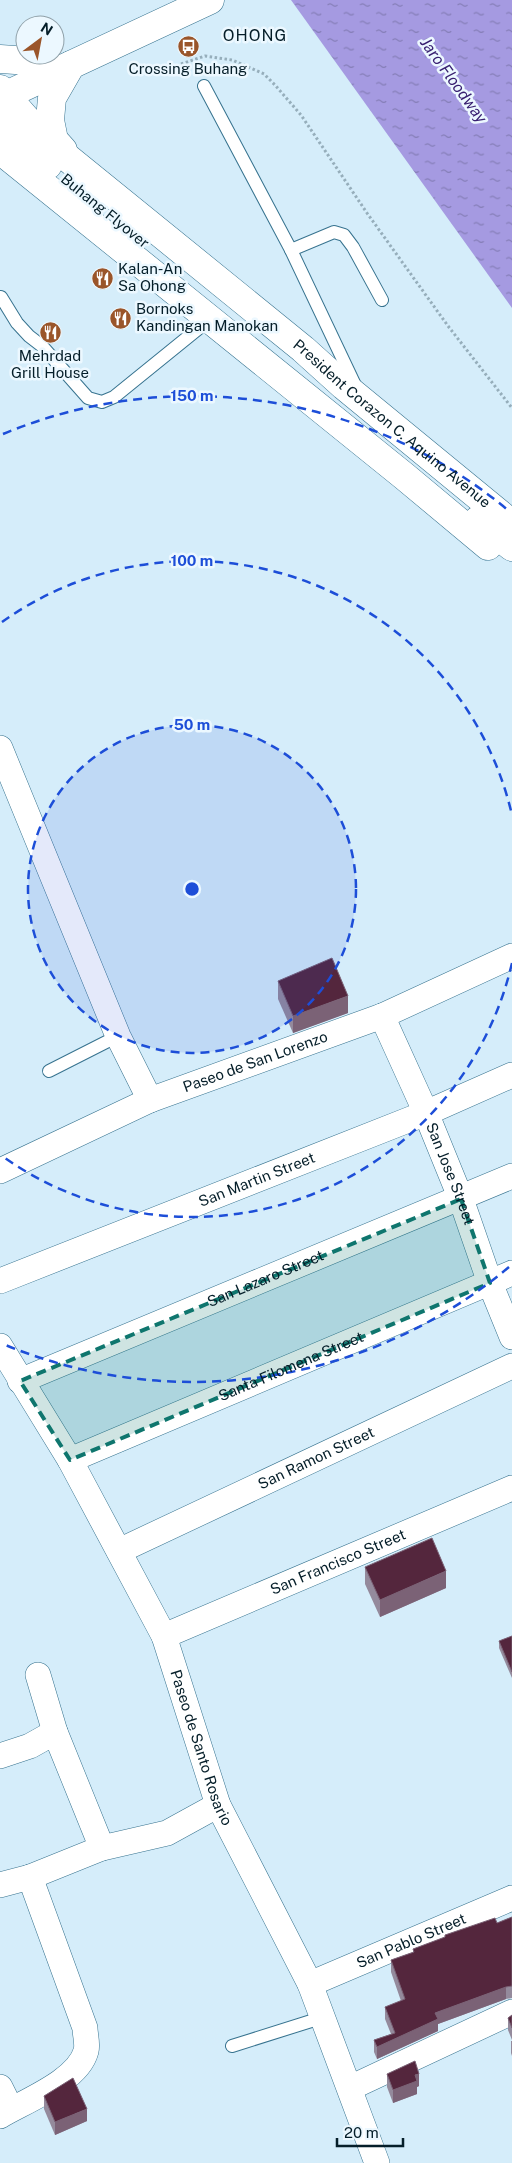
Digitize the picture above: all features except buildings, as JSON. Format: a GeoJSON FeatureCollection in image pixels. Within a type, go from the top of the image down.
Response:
{"type":"FeatureCollection","features":[{"type":"Feature","properties":{"kind":"main road"},"geometry":{"type":"LineString","coordinates":[[2,94],[64,68],[210,0]]}},
{"type":"Feature","properties":{"kind":"main road"},"geometry":{"type":"LineString","coordinates":[[0,59],[30,61],[64,68]]}},
{"type":"Feature","properties":{"kind":"main road"},"geometry":{"type":"LineString","coordinates":[[64,68],[52,98],[50,120],[54,140],[73,161]]}},
{"type":"Feature","properties":{"kind":"main road","name":"President Corazon C. Aquino Avenue"},"geometry":{"type":"LineString","coordinates":[[2,94],[43,138],[303,349],[512,524]]}},
{"type":"Feature","properties":{"kind":"main road","name":"Buhang Flyover"},"geometry":{"type":"LineString","coordinates":[[0,123],[34,154],[128,231],[254,330],[366,427],[512,547]]}},
{"type":"Feature","properties":{"kind":"main road"},"geometry":{"type":"LineString","coordinates":[[5,156],[512,565]]}},
{"type":"Feature","properties":{"kind":"street"},"geometry":{"type":"LineString","coordinates":[[0,748],[118,1036],[150,1100]]}},
{"type":"Feature","properties":{"kind":"street","name":"Paseo de San Lorenzo"},"geometry":{"type":"LineString","coordinates":[[0,1172],[150,1100],[382,1016],[512,956]]}},
{"type":"Feature","properties":{"kind":"street","name":"San Jose Street"},"geometry":{"type":"LineString","coordinates":[[382,1016],[426,1113],[461,1198],[490,1283],[512,1337]]}},
{"type":"Feature","properties":{"kind":"street","name":"San Martin Street"},"geometry":{"type":"LineString","coordinates":[[0,1281],[426,1113],[512,1076]]}},
{"type":"Feature","properties":{"kind":"street","name":"San Lazaro Street"},"geometry":{"type":"LineString","coordinates":[[20,1381],[512,1176]]}},
{"type":"Feature","properties":{"kind":"street","name":"Santa Filomena Street"},"geometry":{"type":"LineString","coordinates":[[70,1460],[512,1273]]}},
{"type":"Feature","properties":{"kind":"street","name":"Paseo de Santo Rosario"},"geometry":{"type":"LineString","coordinates":[[0,1346],[70,1460],[164,1636],[218,1805],[310,1984],[324,2017],[377,2163]]}},
{"type":"Feature","properties":{"kind":"street","name":"San Ramon Street"},"geometry":{"type":"LineString","coordinates":[[119,1550],[512,1366]]}},
{"type":"Feature","properties":{"kind":"street","name":"San Francisco Street"},"geometry":{"type":"LineString","coordinates":[[164,1636],[512,1488]]}},
{"type":"Feature","properties":{"kind":"street"},"geometry":{"type":"LineString","coordinates":[[38,1675],[55,1732],[102,1848]]}},
{"type":"Feature","properties":{"kind":"street"},"geometry":{"type":"LineString","coordinates":[[0,1756],[30,1746],[55,1732]]}},
{"type":"Feature","properties":{"kind":"street"},"geometry":{"type":"LineString","coordinates":[[0,1885],[30,1876],[102,1848],[167,1833],[218,1805]]}},
{"type":"Feature","properties":{"kind":"street"},"geometry":{"type":"LineString","coordinates":[[0,2087],[5,2112],[49,2090],[79,2065],[86,2050],[85,2028],[30,1876]]}},
{"type":"Feature","properties":{"kind":"street","name":"San Pablo Street"},"geometry":{"type":"LineString","coordinates":[[310,1984],[511,1901]]}},
{"type":"Feature","properties":{"kind":"street"},"geometry":{"type":"LineString","coordinates":[[350,2088],[512,2012]]}},
{"type":"Feature","properties":{"kind":"lane"},"geometry":{"type":"LineString","coordinates":[[204,86],[291,250],[364,402]]}},
{"type":"Feature","properties":{"kind":"lane"},"geometry":{"type":"LineString","coordinates":[[291,250],[334,232],[344,235],[353,247],[382,300]]}},
{"type":"Feature","properties":{"kind":"lane"},"geometry":{"type":"LineString","coordinates":[[1,297],[17,323],[42,346],[88,398],[102,402],[114,397],[209,320]]}},
{"type":"Feature","properties":{"kind":"lane"},"geometry":{"type":"LineString","coordinates":[[49,1071],[118,1036]]}},
{"type":"Feature","properties":{"kind":"lane"},"geometry":{"type":"LineString","coordinates":[[232,2046],[324,2017]]}},
{"type":"Feature","properties":{"kind":"path"},"geometry":{"type":"LineString","coordinates":[[181,64],[205,56],[232,60],[264,74],[275,85],[301,115],[367,213],[448,326],[512,408]]}},
{"type":"Feature","properties":{"kind":"highlighted area"},"geometry":{"type":"Polygon","coordinates":[[[461,1199],[490,1283],[70,1460],[20,1381],[461,1199]]]}},
{"type":"Feature","properties":{"kind":"water","name":"Jaro Floodway"},"geometry":{"type":"Polygon","coordinates":[[[291,0],[512,0],[512,308],[291,0]]]}},
{"type":"Feature","properties":{"kind":"place","name":"Crossing Buhang"},"geometry":{"type":"Point","coordinates":[188,46]}},
{"type":"Feature","properties":{"kind":"place","name":"Kalan-An Sa Ohong"},"geometry":{"type":"Point","coordinates":[102,278]}},
{"type":"Feature","properties":{"kind":"place","name":"Bornoks Kandingan Manokan"},"geometry":{"type":"Point","coordinates":[120,318]}},
{"type":"Feature","properties":{"kind":"place","name":"Mehrdad Grill House"},"geometry":{"type":"Point","coordinates":[50,333]}},
{"type":"Feature","properties":{"kind":"district","name":"OHONG"},"geometry":{"type":"Point","coordinates":[255,35]}}]}
